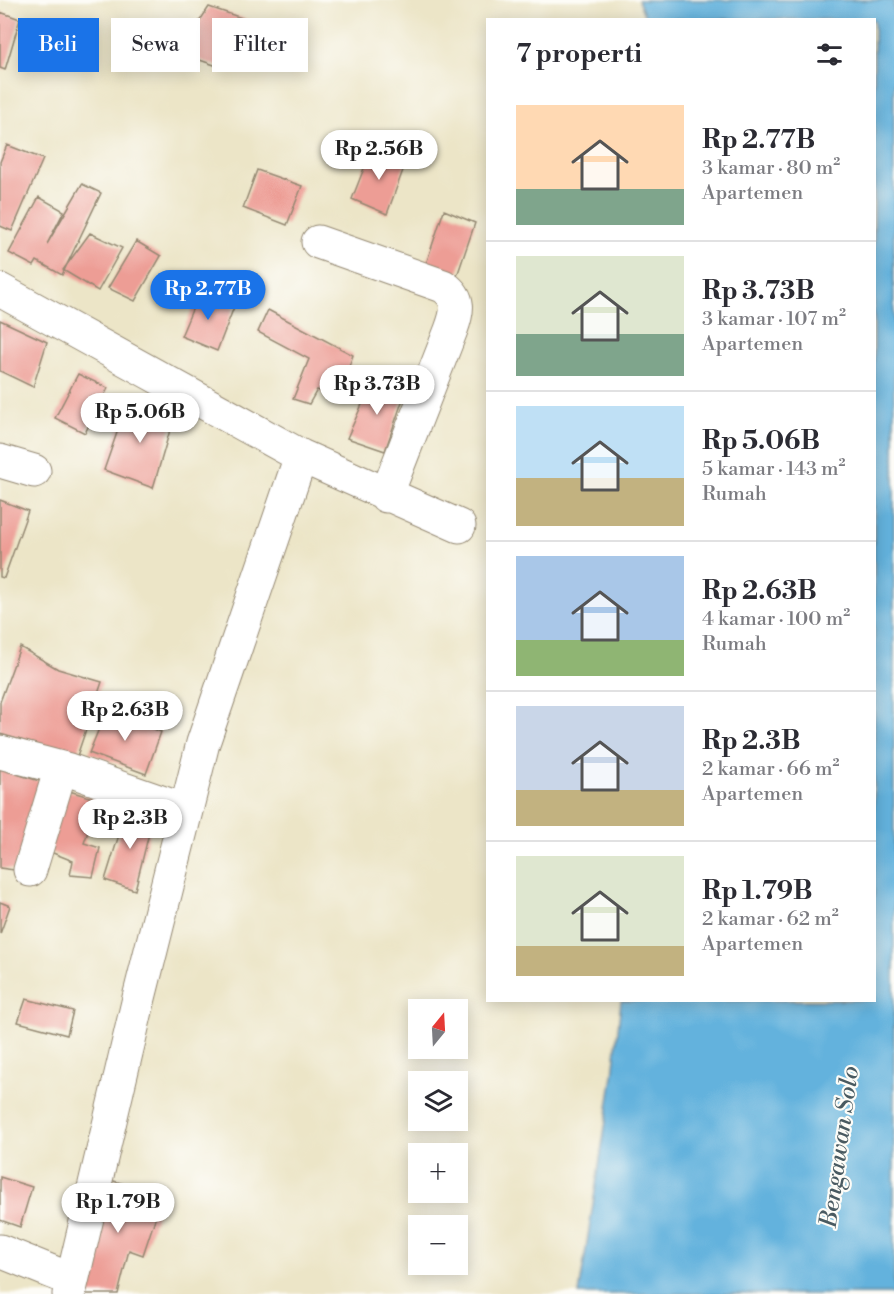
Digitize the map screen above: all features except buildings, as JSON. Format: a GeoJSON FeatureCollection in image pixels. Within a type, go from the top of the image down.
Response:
{"type":"FeatureCollection","features":[{"type":"Feature","properties":{"kind":"street"},"geometry":{"type":"LineString","coordinates":[[318,242],[443,286],[457,301],[458,312],[386,496]]}},
{"type":"Feature","properties":{"kind":"street"},"geometry":{"type":"LineString","coordinates":[[0,290],[301,456],[386,496],[459,526]]}},
{"type":"Feature","properties":{"kind":"street"},"geometry":{"type":"LineString","coordinates":[[0,1251],[70,1287],[184,810],[237,639],[301,456]]}},
{"type":"Feature","properties":{"kind":"street"},"geometry":{"type":"LineString","coordinates":[[0,461],[34,471]]}},
{"type":"Feature","properties":{"kind":"street"},"geometry":{"type":"LineString","coordinates":[[0,752],[61,768],[184,810]]}},
{"type":"Feature","properties":{"kind":"street"},"geometry":{"type":"LineString","coordinates":[[30,870],[61,768]]}},
{"type":"Feature","properties":{"kind":"water","name":"Bengawan Solo"},"geometry":{"type":"Polygon","coordinates":[[[638,0],[894,0],[894,1294],[579,1294],[613,1076],[621,1002],[876,1002],[876,18],[646,18],[638,0]]]}}]}
